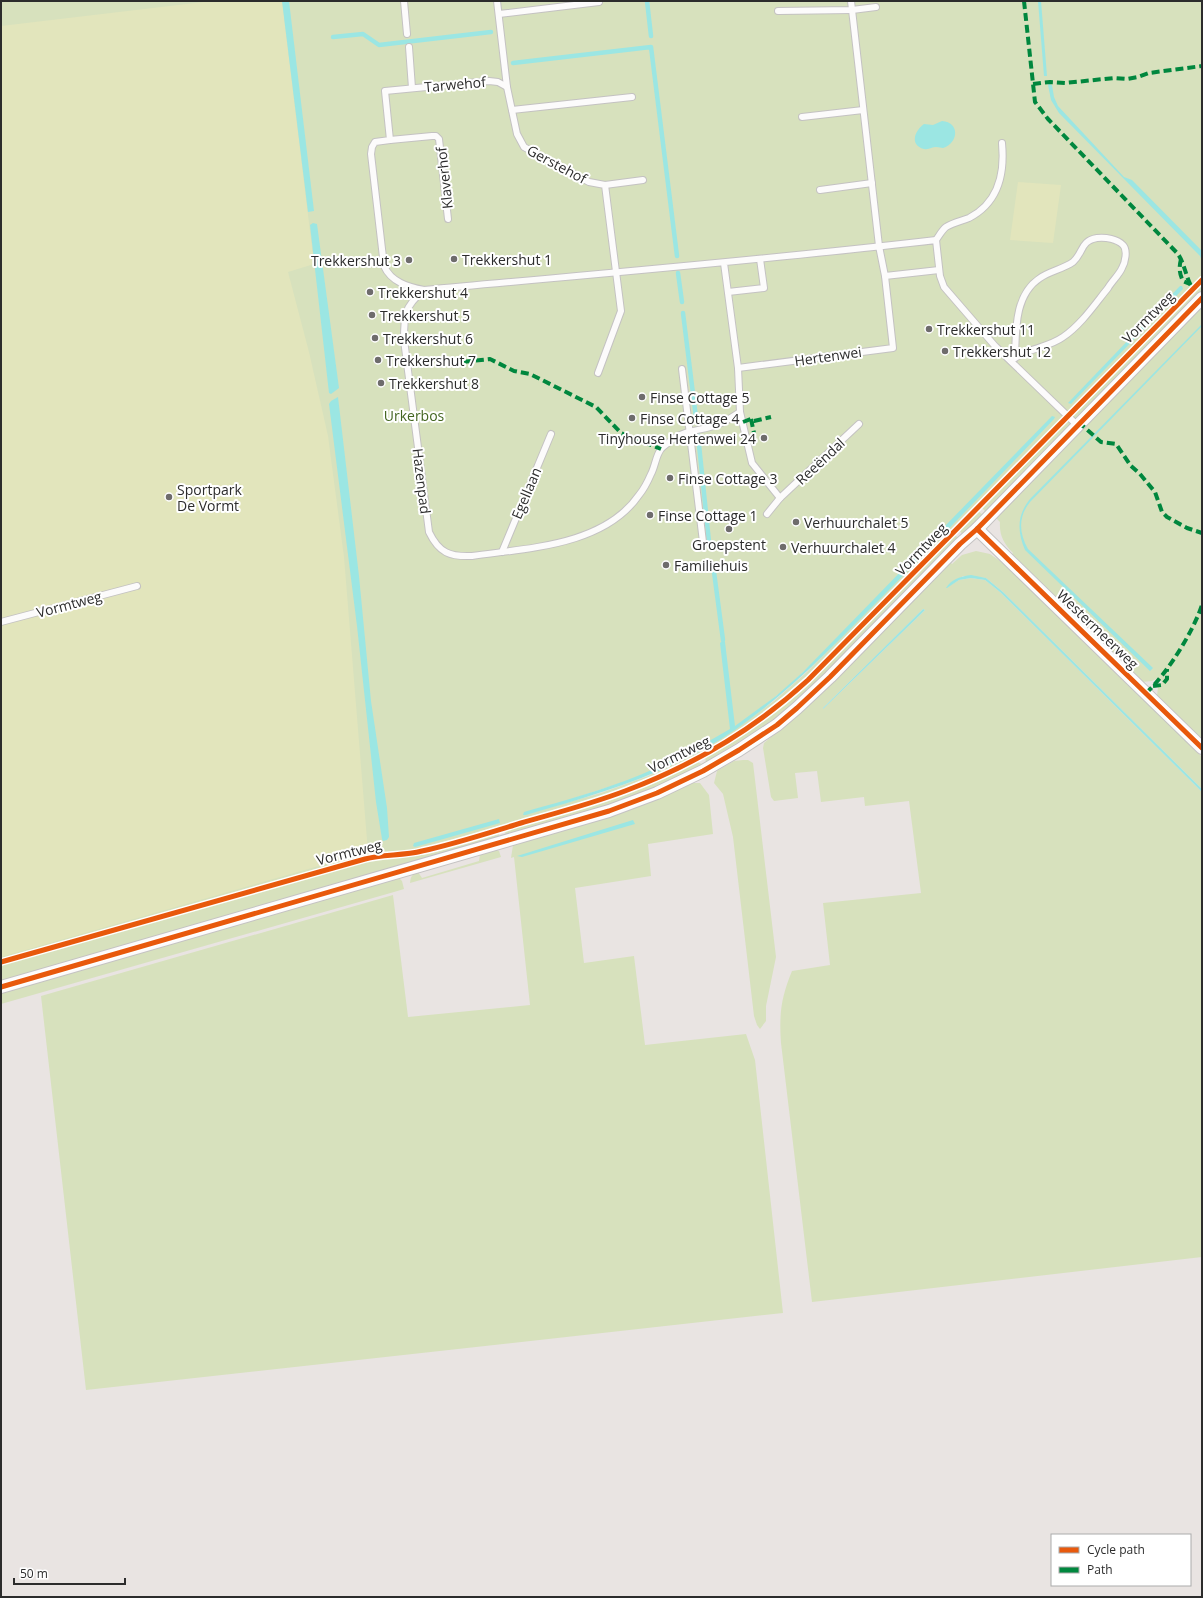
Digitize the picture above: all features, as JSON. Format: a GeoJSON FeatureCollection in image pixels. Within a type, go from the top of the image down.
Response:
{"type":"FeatureCollection","features":[{"type":"Feature","properties":{"kind":"street","name":"Vormtweg"},"geometry":{"type":"LineString","coordinates":[[1,987],[624,806],[684,781],[715,765],[777,725],[830,677],[960,544],[977,529],[1202,298]]}},
{"type":"Feature","properties":{"kind":"street","name":"Westermeerweg"},"geometry":{"type":"LineString","coordinates":[[977,529],[1202,748]]}},
{"type":"Feature","properties":{"kind":"lane"},"geometry":{"type":"LineString","coordinates":[[404,1],[407,34]]}},
{"type":"Feature","properties":{"kind":"lane","name":"Tarwehof"},"geometry":{"type":"LineString","coordinates":[[497,1],[507,87]]}},
{"type":"Feature","properties":{"kind":"lane"},"geometry":{"type":"LineString","coordinates":[[499,14],[599,1]]}},
{"type":"Feature","properties":{"kind":"lane"},"geometry":{"type":"LineString","coordinates":[[851,1],[879,246],[885,276],[939,270]]}},
{"type":"Feature","properties":{"kind":"lane"},"geometry":{"type":"LineString","coordinates":[[778,11],[852,10],[876,7]]}},
{"type":"Feature","properties":{"kind":"lane","name":"Tarwehof"},"geometry":{"type":"LineString","coordinates":[[409,47],[412,88]]}},
{"type":"Feature","properties":{"kind":"lane","name":"Tarwehof"},"geometry":{"type":"LineString","coordinates":[[390,140],[386,91],[489,81],[498,82],[507,87]]}},
{"type":"Feature","properties":{"kind":"lane","name":"Gerstehof"},"geometry":{"type":"LineString","coordinates":[[507,87],[517,134],[524,147],[589,182],[605,185],[644,180]]}},
{"type":"Feature","properties":{"kind":"lane"},"geometry":{"type":"LineString","coordinates":[[512,110],[632,97]]}},
{"type":"Feature","properties":{"kind":"lane"},"geometry":{"type":"LineString","coordinates":[[802,117],[863,110]]}},
{"type":"Feature","properties":{"kind":"lane","name":"Klaverhof"},"geometry":{"type":"LineString","coordinates":[[424,290],[400,283],[392,278],[384,266],[371,154],[372,147],[375,142],[432,136],[439,138],[448,219]]}},
{"type":"Feature","properties":{"kind":"lane"},"geometry":{"type":"LineString","coordinates":[[1002,143],[1003,155],[1001,178],[994,195],[982,210],[945,228],[936,240],[941,281],[944,287],[995,346],[1013,360],[1077,425]]}},
{"type":"Feature","properties":{"kind":"lane"},"geometry":{"type":"LineString","coordinates":[[820,190],[872,183]]}},
{"type":"Feature","properties":{"kind":"lane","name":"Gerstehof"},"geometry":{"type":"LineString","coordinates":[[605,185],[616,272]]}},
{"type":"Feature","properties":{"kind":"lane"},"geometry":{"type":"LineString","coordinates":[[1104,238],[1113,239],[1123,244],[1125,247],[1125,256],[1122,268],[1078,324],[1064,337],[1052,344],[1013,360],[1019,306],[1025,294],[1037,280],[1046,274],[1070,264],[1078,257],[1083,246],[1088,241],[1104,238]]}},
{"type":"Feature","properties":{"kind":"lane"},"geometry":{"type":"LineString","coordinates":[[424,290],[760,259],[936,240]]}},
{"type":"Feature","properties":{"kind":"lane"},"geometry":{"type":"LineString","coordinates":[[728,292],[764,288],[760,259]]}},
{"type":"Feature","properties":{"kind":"lane"},"geometry":{"type":"LineString","coordinates":[[724,262],[738,368],[740,412],[752,463],[780,498]]}},
{"type":"Feature","properties":{"kind":"lane"},"geometry":{"type":"LineString","coordinates":[[598,372],[621,311],[616,272]]}},
{"type":"Feature","properties":{"kind":"lane","name":"Hertenwei"},"geometry":{"type":"LineString","coordinates":[[738,368],[893,348],[885,276]]}},
{"type":"Feature","properties":{"kind":"lane","name":"Hazenpad"},"geometry":{"type":"LineString","coordinates":[[424,290],[413,300],[404,318],[404,333],[429,532],[434,544],[450,554],[459,557],[472,556],[564,543],[602,527],[618,518],[639,496],[651,475],[661,449],[674,438],[689,431],[719,425],[740,412]]}},
{"type":"Feature","properties":{"kind":"lane"},"geometry":{"type":"LineString","coordinates":[[682,369],[703,542]]}},
{"type":"Feature","properties":{"kind":"lane","name":"Reeëndal"},"geometry":{"type":"LineString","coordinates":[[767,514],[780,498],[859,424]]}},
{"type":"Feature","properties":{"kind":"lane","name":"Egellaan"},"geometry":{"type":"LineString","coordinates":[[502,552],[551,434]]}},
{"type":"Feature","properties":{"kind":"lane","name":"Vormtweg"},"geometry":{"type":"LineString","coordinates":[[1,622],[137,586]]}},
{"type":"Feature","properties":{"kind":"green space","name":"Urkerbos"},"geometry":{"type":"Polygon","coordinates":[[[1,1],[1202,1],[1202,741],[1157,696],[1158,687],[1162,682],[1158,678],[1152,681],[1142,682],[1012,554],[1013,553],[1001,535],[1000,522],[988,510],[986,512],[982,508],[983,505],[980,502],[850,636],[792,691],[751,724],[729,739],[673,769],[607,795],[539,816],[427,847],[366,856],[1,960],[1,1]],[[977,499],[853,625],[785,689],[734,729],[648,774],[523,815],[601,793],[648,776],[692,755],[734,730],[774,701],[807,672],[977,499]]]}},
{"type":"Feature","properties":{"kind":"green space","name":"Sportpark De Vormt"},"geometry":{"type":"Polygon","coordinates":[[[212,1],[282,1],[314,264],[288,272],[309,352],[328,436],[344,557],[368,852],[1,957],[1,26],[212,1]]]}},
{"type":"Feature","properties":{"kind":"green space"},"geometry":{"type":"Polygon","coordinates":[[[1018,182],[1061,185],[1053,243],[1010,240],[1018,182]]]}},
{"type":"Feature","properties":{"kind":"green space"},"geometry":{"type":"Polygon","coordinates":[[[978,511],[983,515],[963,535],[959,530],[978,511]]]}},
{"type":"Feature","properties":{"kind":"green space"},"geometry":{"type":"Polygon","coordinates":[[[954,535],[959,538],[845,655],[788,709],[768,724],[706,762],[705,757],[746,733],[791,699],[825,667],[954,535]]]}},
{"type":"Feature","properties":{"kind":"green space"},"geometry":{"type":"Polygon","coordinates":[[[976,551],[990,554],[1003,563],[1110,665],[1202,757],[1202,789],[1003,592],[986,578],[963,576],[949,586],[959,580],[971,578],[985,580],[1000,592],[1202,792],[1202,1257],[812,1302],[781,1043],[780,1023],[785,990],[792,971],[830,965],[823,903],[921,893],[909,801],[865,806],[864,797],[821,802],[817,771],[795,773],[798,798],[774,801],[771,797],[763,748],[764,743],[814,701],[950,562],[952,564],[962,555],[976,551]],[[923,609],[823,709],[919,616],[925,610],[923,609]]]}},
{"type":"Feature","properties":{"kind":"green space"},"geometry":{"type":"Polygon","coordinates":[[[748,760],[753,763],[776,957],[766,1006],[766,1021],[760,1029],[754,1016],[733,837],[723,794],[714,783],[717,771],[734,761],[748,760]]]}},
{"type":"Feature","properties":{"kind":"green space"},"geometry":{"type":"Polygon","coordinates":[[[697,762],[702,764],[669,781],[619,802],[506,837],[505,830],[624,794],[697,762]]]}},
{"type":"Feature","properties":{"kind":"green space"},"geometry":{"type":"Polygon","coordinates":[[[693,783],[700,783],[709,795],[713,834],[648,844],[651,876],[575,888],[584,963],[634,956],[645,1045],[746,1034],[755,1060],[783,1313],[86,1390],[41,996],[393,895],[408,1017],[530,1005],[514,857],[511,858],[513,845],[604,817],[693,783]]]}},
{"type":"Feature","properties":{"kind":"green space"},"geometry":{"type":"Polygon","coordinates":[[[498,832],[500,839],[1,982],[1,965],[23,958],[369,860],[421,854],[498,832]]]}},
{"type":"Feature","properties":{"kind":"green space"},"geometry":{"type":"Polygon","coordinates":[[[496,850],[499,851],[501,857],[410,883],[412,876],[418,872],[422,878],[479,861],[480,854],[496,850]]]}},
{"type":"Feature","properties":{"kind":"green space"},"geometry":{"type":"Polygon","coordinates":[[[399,878],[402,881],[404,889],[1,1004],[1,993],[399,878]]]}},
{"type":"Feature","properties":{"kind":"water"},"geometry":{"type":"Polygon","coordinates":[[[282,1],[289,1],[314,211],[308,212],[282,1]]]}},
{"type":"Feature","properties":{"kind":"water"},"geometry":{"type":"Polygon","coordinates":[[[1038,1],[1041,1],[1047,76],[1044,76],[1038,1]]]}},
{"type":"Feature","properties":{"kind":"water"},"geometry":{"type":"Polygon","coordinates":[[[1049,84],[1052,85],[1054,97],[1058,106],[1124,177],[1132,180],[1202,251],[1202,261],[1200,256],[1059,113],[1051,100],[1049,84]]]}},
{"type":"Feature","properties":{"kind":"water"},"geometry":{"type":"Polygon","coordinates":[[[942,121],[948,122],[954,129],[955,133],[952,142],[943,148],[936,147],[926,149],[919,147],[916,144],[916,133],[924,124],[933,125],[942,121]]]}},
{"type":"Feature","properties":{"kind":"water"},"geometry":{"type":"Polygon","coordinates":[[[313,223],[317,224],[339,388],[331,394],[329,393],[310,225],[313,223]]]}},
{"type":"Feature","properties":{"kind":"water"},"geometry":{"type":"Polygon","coordinates":[[[1180,286],[1182,286],[1183,289],[1071,404],[1068,403],[1180,286]]]}},
{"type":"Feature","properties":{"kind":"water"},"geometry":{"type":"Polygon","coordinates":[[[1202,324],[1202,326],[1030,502],[1023,513],[1021,525],[1023,537],[1028,549],[1153,668],[1150,671],[1025,550],[1022,543],[1020,523],[1023,511],[1030,499],[1202,324]]]}},
{"type":"Feature","properties":{"kind":"water"},"geometry":{"type":"Polygon","coordinates":[[[338,397],[359,576],[371,701],[387,808],[389,837],[387,840],[383,841],[376,802],[357,626],[329,404],[338,397]]]}},
{"type":"Feature","properties":{"kind":"water"},"geometry":{"type":"Polygon","coordinates":[[[1052,416],[1055,417],[1054,419],[885,594],[813,665],[756,715],[711,745],[660,770],[607,790],[523,815],[524,812],[597,790],[640,775],[686,754],[730,729],[720,643],[723,640],[725,642],[735,726],[776,696],[803,672],[1052,416]]]}},
{"type":"Feature","properties":{"kind":"water"},"geometry":{"type":"Polygon","coordinates":[[[971,575],[986,578],[1003,592],[1202,789],[1202,792],[1000,592],[985,580],[971,578],[959,580],[946,588],[954,580],[971,575]]]}},
{"type":"Feature","properties":{"kind":"water"},"geometry":{"type":"Polygon","coordinates":[[[923,609],[925,610],[823,709],[823,708],[923,609]]]}},
{"type":"Feature","properties":{"kind":"water"},"geometry":{"type":"Polygon","coordinates":[[[499,819],[500,823],[415,847],[413,846],[414,843],[499,819]]]}},
{"type":"Feature","properties":{"kind":"water"},"geometry":{"type":"Polygon","coordinates":[[[633,820],[635,824],[522,857],[517,856],[633,820]]]}},
{"type":"Feature","properties":{"kind":"waterway"},"geometry":{"type":"LineString","coordinates":[[647,1],[651,36]]}},
{"type":"Feature","properties":{"kind":"waterway"},"geometry":{"type":"LineString","coordinates":[[333,37],[363,34],[379,45],[491,32]]}},
{"type":"Feature","properties":{"kind":"waterway"},"geometry":{"type":"LineString","coordinates":[[513,63],[651,47],[677,256]]}},
{"type":"Feature","properties":{"kind":"waterway"},"geometry":{"type":"LineString","coordinates":[[678,273],[682,302]]}},
{"type":"Feature","properties":{"kind":"waterway"},"geometry":{"type":"LineString","coordinates":[[683,313],[696,418]]}},
{"type":"Feature","properties":{"kind":"waterway"},"geometry":{"type":"LineString","coordinates":[[698,435],[709,542]]}},
{"type":"Feature","properties":{"kind":"waterway"},"geometry":{"type":"LineString","coordinates":[[714,572],[723,640]]}},
{"type":"Feature","properties":{"kind":"marked path"},"geometry":{"type":"LineString","coordinates":[[1024,1],[1035,102],[1048,119],[1178,254],[1190,283],[1195,291]]}},
{"type":"Feature","properties":{"kind":"marked path"},"geometry":{"type":"LineString","coordinates":[[1033,84],[1050,82],[1065,83],[1114,78],[1127,79],[1149,73],[1202,66]]}},
{"type":"Feature","properties":{"kind":"marked path"},"geometry":{"type":"LineString","coordinates":[[1181,259],[1180,270],[1183,281],[1190,284]]}},
{"type":"Feature","properties":{"kind":"marked path"},"geometry":{"type":"LineString","coordinates":[[452,363],[490,359],[514,371],[530,374],[596,407],[621,433],[661,449]]}},
{"type":"Feature","properties":{"kind":"marked path"},"geometry":{"type":"LineString","coordinates":[[743,422],[751,419],[754,421],[771,417]]}},
{"type":"Feature","properties":{"kind":"marked path"},"geometry":{"type":"LineString","coordinates":[[751,419],[754,433]]}},
{"type":"Feature","properties":{"kind":"marked path"},"geometry":{"type":"LineString","coordinates":[[1077,425],[1083,426],[1101,442],[1116,444],[1131,466],[1155,492],[1162,512],[1167,517],[1187,528],[1202,533]]}},
{"type":"Feature","properties":{"kind":"marked path"},"geometry":{"type":"LineString","coordinates":[[1146,693],[1171,664],[1186,640],[1202,605]]}},
{"type":"Feature","properties":{"kind":"marked path"},"geometry":{"type":"LineString","coordinates":[[1153,686],[1162,685],[1167,679],[1167,669]]}},
{"type":"Feature","properties":{"kind":"cycle path"},"geometry":{"type":"LineString","coordinates":[[1,962],[365,859],[379,856],[415,853],[573,808],[612,796],[650,781],[675,770],[722,744],[767,714],[808,680],[1202,280]]}},
{"type":"Feature","properties":{"kind":"cycle path"},"geometry":{"type":"LineString","coordinates":[[1,987],[609,811],[657,793],[703,771],[777,725],[830,677],[960,544],[977,529],[1202,298]]}},
{"type":"Feature","properties":{"kind":"cycle path"},"geometry":{"type":"LineString","coordinates":[[977,529],[1202,748]]}},
{"type":"Feature","properties":{"kind":"place","name":"Trekkershut 1"},"geometry":{"type":"Point","coordinates":[454,259]}},
{"type":"Feature","properties":{"kind":"place","name":"Trekkershut 3"},"geometry":{"type":"Point","coordinates":[409,260]}},
{"type":"Feature","properties":{"kind":"place","name":"Trekkershut 4"},"geometry":{"type":"Point","coordinates":[370,292]}},
{"type":"Feature","properties":{"kind":"place","name":"Trekkershut 5"},"geometry":{"type":"Point","coordinates":[372,315]}},
{"type":"Feature","properties":{"kind":"place","name":"Trekkershut 11"},"geometry":{"type":"Point","coordinates":[929,329]}},
{"type":"Feature","properties":{"kind":"place","name":"Trekkershut 6"},"geometry":{"type":"Point","coordinates":[375,338]}},
{"type":"Feature","properties":{"kind":"place","name":"Trekkershut 12"},"geometry":{"type":"Point","coordinates":[945,351]}},
{"type":"Feature","properties":{"kind":"place","name":"Trekkershut 7"},"geometry":{"type":"Point","coordinates":[378,360]}},
{"type":"Feature","properties":{"kind":"place","name":"Trekkershut 8"},"geometry":{"type":"Point","coordinates":[381,383]}},
{"type":"Feature","properties":{"kind":"place","name":"Finse Cottage 5"},"geometry":{"type":"Point","coordinates":[642,397]}},
{"type":"Feature","properties":{"kind":"place","name":"Finse Cottage 4"},"geometry":{"type":"Point","coordinates":[632,418]}},
{"type":"Feature","properties":{"kind":"place","name":"Tinyhouse Hertenwei 24"},"geometry":{"type":"Point","coordinates":[764,438]}},
{"type":"Feature","properties":{"kind":"place","name":"Finse Cottage 3"},"geometry":{"type":"Point","coordinates":[670,478]}},
{"type":"Feature","properties":{"kind":"place","name":"Sportpark De Vormt"},"geometry":{"type":"Point","coordinates":[169,497]}},
{"type":"Feature","properties":{"kind":"place","name":"Finse Cottage 1"},"geometry":{"type":"Point","coordinates":[650,515]}},
{"type":"Feature","properties":{"kind":"place","name":"Verhuurchalet 5"},"geometry":{"type":"Point","coordinates":[796,522]}},
{"type":"Feature","properties":{"kind":"place","name":"Groepstent"},"geometry":{"type":"Point","coordinates":[729,529]}},
{"type":"Feature","properties":{"kind":"place","name":"Verhuurchalet 4"},"geometry":{"type":"Point","coordinates":[783,547]}},
{"type":"Feature","properties":{"kind":"place","name":"Familiehuis"},"geometry":{"type":"Point","coordinates":[666,565]}}]}
